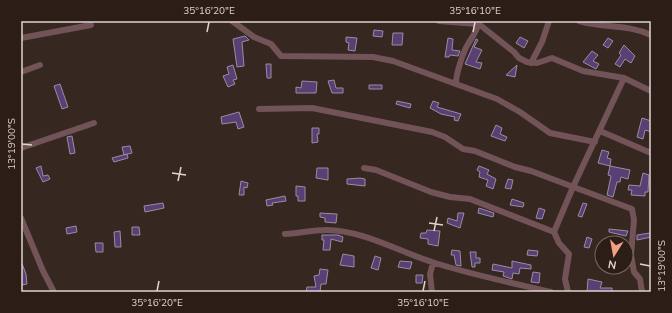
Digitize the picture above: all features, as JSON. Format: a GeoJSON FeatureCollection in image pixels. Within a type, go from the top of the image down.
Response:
{"type":"FeatureCollection","features":[{"type":"Feature","properties":{"kind":"street"},"geometry":{"type":"LineString","coordinates":[[232,21],[254,37],[271,44],[281,56],[373,57],[392,61],[497,99],[520,112],[550,133],[595,142]]}},
{"type":"Feature","properties":{"kind":"street"},"geometry":{"type":"LineString","coordinates":[[439,21],[476,23],[514,52],[518,58],[531,63],[552,58],[583,71],[624,78],[651,91]]}},
{"type":"Feature","properties":{"kind":"street"},"geometry":{"type":"LineString","coordinates":[[531,63],[542,42],[549,21]]}},
{"type":"Feature","properties":{"kind":"street"},"geometry":{"type":"LineString","coordinates":[[579,21],[590,24],[635,28],[651,35]]}},
{"type":"Feature","properties":{"kind":"street"},"geometry":{"type":"LineString","coordinates":[[456,83],[457,70],[467,46],[475,34],[476,23]]}},
{"type":"Feature","properties":{"kind":"street"},"geometry":{"type":"LineString","coordinates":[[21,38],[91,25]]}},
{"type":"Feature","properties":{"kind":"street"},"geometry":{"type":"LineString","coordinates":[[21,72],[40,65]]}},
{"type":"Feature","properties":{"kind":"street"},"geometry":{"type":"LineString","coordinates":[[554,232],[573,187],[624,78]]}},
{"type":"Feature","properties":{"kind":"street"},"geometry":{"type":"LineString","coordinates":[[259,109],[312,108],[432,132],[445,137],[463,149],[475,151],[515,168],[531,171],[632,209],[634,211],[631,255],[634,272],[640,279],[642,292]]}},
{"type":"Feature","properties":{"kind":"street"},"geometry":{"type":"LineString","coordinates":[[21,148],[94,123]]}},
{"type":"Feature","properties":{"kind":"street"},"geometry":{"type":"LineString","coordinates":[[600,131],[651,153]]}},
{"type":"Feature","properties":{"kind":"street"},"geometry":{"type":"LineString","coordinates":[[364,168],[376,170],[432,192],[450,197],[470,199],[554,232],[559,243],[569,254],[565,279],[568,292]]}},
{"type":"Feature","properties":{"kind":"street"},"geometry":{"type":"LineString","coordinates":[[21,218],[43,271],[54,292]]}},
{"type":"Feature","properties":{"kind":"street"},"geometry":{"type":"LineString","coordinates":[[285,234],[328,230],[373,239],[433,263],[471,274],[551,292]]}},
{"type":"Feature","properties":{"kind":"street"},"geometry":{"type":"LineString","coordinates":[[432,292],[430,274],[433,263]]}},
{"type":"Feature","properties":{"kind":"building"},"geometry":{"type":"Polygon","coordinates":[[[374,30],[383,31],[382,37],[373,36],[374,30]]]}},
{"type":"Feature","properties":{"kind":"building"},"geometry":{"type":"Polygon","coordinates":[[[393,33],[403,33],[402,45],[392,45],[393,33]]]}},
{"type":"Feature","properties":{"kind":"building"},"geometry":{"type":"Polygon","coordinates":[[[245,36],[249,40],[242,42],[244,66],[237,67],[233,39],[245,36]]]}},
{"type":"Feature","properties":{"kind":"building"},"geometry":{"type":"Polygon","coordinates":[[[346,37],[357,38],[355,51],[348,50],[349,43],[346,42],[346,37]]]}},
{"type":"Feature","properties":{"kind":"building"},"geometry":{"type":"Polygon","coordinates":[[[520,37],[528,41],[524,48],[516,43],[520,37]]]}},
{"type":"Feature","properties":{"kind":"building"},"geometry":{"type":"Polygon","coordinates":[[[448,38],[453,39],[452,50],[460,51],[458,56],[450,55],[449,57],[445,57],[448,38]]]}},
{"type":"Feature","properties":{"kind":"building"},"geometry":{"type":"Polygon","coordinates":[[[608,38],[613,41],[608,48],[603,45],[608,38]]]}},
{"type":"Feature","properties":{"kind":"building"},"geometry":{"type":"Polygon","coordinates":[[[476,39],[478,40],[474,47],[482,50],[476,62],[482,63],[480,69],[465,64],[476,39]]]}},
{"type":"Feature","properties":{"kind":"building"},"geometry":{"type":"Polygon","coordinates":[[[624,45],[635,56],[631,63],[625,59],[620,67],[615,64],[621,55],[619,53],[624,45]]]}},
{"type":"Feature","properties":{"kind":"building"},"geometry":{"type":"Polygon","coordinates":[[[592,51],[598,55],[593,61],[599,64],[596,69],[583,62],[592,51]]]}},
{"type":"Feature","properties":{"kind":"building"},"geometry":{"type":"Polygon","coordinates":[[[266,64],[271,64],[271,78],[267,78],[266,64]]]}},
{"type":"Feature","properties":{"kind":"building"},"geometry":{"type":"Polygon","coordinates":[[[233,65],[237,79],[233,80],[235,84],[228,87],[223,76],[229,74],[227,67],[233,65]]]}},
{"type":"Feature","properties":{"kind":"building"},"geometry":{"type":"Polygon","coordinates":[[[517,65],[515,77],[506,75],[517,65]]]}},
{"type":"Feature","properties":{"kind":"building"},"geometry":{"type":"Polygon","coordinates":[[[334,80],[336,88],[343,88],[343,93],[332,93],[328,81],[334,80]]]}},
{"type":"Feature","properties":{"kind":"building"},"geometry":{"type":"Polygon","coordinates":[[[302,81],[317,82],[316,93],[296,93],[296,87],[301,88],[302,81]]]}},
{"type":"Feature","properties":{"kind":"building"},"geometry":{"type":"Polygon","coordinates":[[[60,84],[68,107],[62,109],[54,86],[60,84]]]}},
{"type":"Feature","properties":{"kind":"building"},"geometry":{"type":"Polygon","coordinates":[[[369,85],[382,85],[382,89],[369,89],[369,85]]]}},
{"type":"Feature","properties":{"kind":"building"},"geometry":{"type":"Polygon","coordinates":[[[397,101],[411,104],[410,108],[396,104],[397,101]]]}},
{"type":"Feature","properties":{"kind":"building"},"geometry":{"type":"Polygon","coordinates":[[[433,101],[439,103],[437,107],[461,114],[458,121],[454,120],[455,117],[441,114],[430,108],[433,101]]]}},
{"type":"Feature","properties":{"kind":"building"},"geometry":{"type":"Polygon","coordinates":[[[239,112],[244,127],[238,129],[236,122],[222,124],[221,117],[239,112]]]}},
{"type":"Feature","properties":{"kind":"building"},"geometry":{"type":"Polygon","coordinates":[[[642,118],[651,121],[651,132],[645,130],[643,139],[637,137],[642,118]]]}},
{"type":"Feature","properties":{"kind":"building"},"geometry":{"type":"Polygon","coordinates":[[[496,125],[502,128],[500,134],[507,137],[505,141],[491,136],[496,125]]]}},
{"type":"Feature","properties":{"kind":"building"},"geometry":{"type":"Polygon","coordinates":[[[312,128],[319,128],[319,134],[317,134],[318,142],[312,143],[312,128]]]}},
{"type":"Feature","properties":{"kind":"building"},"geometry":{"type":"Polygon","coordinates":[[[72,136],[75,153],[70,154],[67,137],[72,136]]]}},
{"type":"Feature","properties":{"kind":"building"},"geometry":{"type":"Polygon","coordinates":[[[130,146],[132,153],[124,155],[122,147],[130,146]]]}},
{"type":"Feature","properties":{"kind":"building"},"geometry":{"type":"Polygon","coordinates":[[[602,150],[609,152],[607,158],[611,159],[610,166],[598,163],[602,150]]]}},
{"type":"Feature","properties":{"kind":"building"},"geometry":{"type":"Polygon","coordinates":[[[127,154],[128,158],[114,162],[112,158],[127,154]]]}},
{"type":"Feature","properties":{"kind":"building"},"geometry":{"type":"Polygon","coordinates":[[[41,166],[43,176],[48,175],[50,179],[43,182],[36,168],[41,166]]]}},
{"type":"Feature","properties":{"kind":"building"},"geometry":{"type":"Polygon","coordinates":[[[479,166],[489,170],[487,174],[496,179],[493,189],[486,186],[488,180],[479,177],[480,172],[477,170],[479,166]]]}},
{"type":"Feature","properties":{"kind":"building"},"geometry":{"type":"Polygon","coordinates":[[[610,166],[630,170],[628,179],[621,177],[620,182],[617,182],[613,197],[607,195],[611,176],[608,175],[610,166]]]}},
{"type":"Feature","properties":{"kind":"building"},"geometry":{"type":"Polygon","coordinates":[[[317,168],[328,168],[328,180],[316,178],[317,168]]]}},
{"type":"Feature","properties":{"kind":"building"},"geometry":{"type":"Polygon","coordinates":[[[643,173],[649,175],[648,192],[645,192],[645,196],[631,195],[632,190],[628,190],[629,185],[640,186],[643,173]]]}},
{"type":"Feature","properties":{"kind":"building"},"geometry":{"type":"Polygon","coordinates":[[[347,179],[365,179],[365,186],[347,184],[347,179]]]}},
{"type":"Feature","properties":{"kind":"building"},"geometry":{"type":"Polygon","coordinates":[[[508,179],[513,180],[511,189],[505,188],[508,179]]]}},
{"type":"Feature","properties":{"kind":"building"},"geometry":{"type":"Polygon","coordinates":[[[241,181],[248,183],[247,188],[244,187],[244,195],[239,195],[241,181]]]}},
{"type":"Feature","properties":{"kind":"building"},"geometry":{"type":"Polygon","coordinates":[[[296,186],[305,187],[305,201],[298,201],[298,196],[296,196],[296,186]]]}},
{"type":"Feature","properties":{"kind":"building"},"geometry":{"type":"Polygon","coordinates":[[[285,196],[286,201],[272,203],[273,205],[267,206],[266,200],[285,196]]]}},
{"type":"Feature","properties":{"kind":"building"},"geometry":{"type":"Polygon","coordinates":[[[512,199],[524,203],[523,207],[510,205],[512,199]]]}},
{"type":"Feature","properties":{"kind":"building"},"geometry":{"type":"Polygon","coordinates":[[[163,203],[164,208],[145,212],[144,206],[163,203]]]}},
{"type":"Feature","properties":{"kind":"building"},"geometry":{"type":"Polygon","coordinates":[[[583,203],[587,204],[582,217],[578,216],[583,203]]]}},
{"type":"Feature","properties":{"kind":"building"},"geometry":{"type":"Polygon","coordinates":[[[479,208],[494,213],[493,217],[478,213],[479,208]]]}},
{"type":"Feature","properties":{"kind":"building"},"geometry":{"type":"Polygon","coordinates":[[[539,208],[545,210],[542,219],[536,218],[539,208]]]}},
{"type":"Feature","properties":{"kind":"building"},"geometry":{"type":"Polygon","coordinates":[[[320,213],[337,214],[336,223],[325,222],[325,218],[320,217],[320,213]]]}},
{"type":"Feature","properties":{"kind":"building"},"geometry":{"type":"Polygon","coordinates":[[[458,213],[464,213],[460,228],[447,223],[448,218],[457,221],[458,213]]]}},
{"type":"Feature","properties":{"kind":"building"},"geometry":{"type":"Polygon","coordinates":[[[76,226],[77,232],[67,234],[66,228],[76,226]]]}},
{"type":"Feature","properties":{"kind":"building"},"geometry":{"type":"Polygon","coordinates":[[[132,227],[139,227],[140,235],[132,235],[132,227]]]}},
{"type":"Feature","properties":{"kind":"building"},"geometry":{"type":"Polygon","coordinates":[[[609,229],[628,231],[626,235],[609,232],[609,229]]]}},
{"type":"Feature","properties":{"kind":"building"},"geometry":{"type":"Polygon","coordinates":[[[427,230],[440,231],[438,246],[428,244],[428,239],[420,238],[421,233],[426,233],[427,230]]]}},
{"type":"Feature","properties":{"kind":"building"},"geometry":{"type":"Polygon","coordinates":[[[120,231],[121,247],[115,247],[114,232],[120,231]]]}},
{"type":"Feature","properties":{"kind":"building"},"geometry":{"type":"Polygon","coordinates":[[[650,233],[651,237],[637,240],[637,235],[650,233]]]}},
{"type":"Feature","properties":{"kind":"building"},"geometry":{"type":"Polygon","coordinates":[[[322,235],[338,235],[343,237],[342,242],[331,239],[330,250],[323,250],[324,240],[322,240],[322,235]]]}},
{"type":"Feature","properties":{"kind":"building"},"geometry":{"type":"Polygon","coordinates":[[[587,237],[592,239],[589,248],[584,247],[587,237]]]}},
{"type":"Feature","properties":{"kind":"building"},"geometry":{"type":"Polygon","coordinates":[[[95,243],[103,243],[103,252],[96,252],[95,243]]]}},
{"type":"Feature","properties":{"kind":"building"},"geometry":{"type":"Polygon","coordinates":[[[452,250],[460,251],[461,266],[456,265],[454,255],[451,255],[452,250]]]}},
{"type":"Feature","properties":{"kind":"building"},"geometry":{"type":"Polygon","coordinates":[[[528,250],[538,251],[537,256],[527,255],[528,250]]]}},
{"type":"Feature","properties":{"kind":"building"},"geometry":{"type":"Polygon","coordinates":[[[470,252],[476,252],[476,258],[480,258],[480,263],[475,263],[475,267],[472,267],[470,252]]]}},
{"type":"Feature","properties":{"kind":"building"},"geometry":{"type":"Polygon","coordinates":[[[343,254],[354,256],[354,267],[340,265],[343,254]]]}},
{"type":"Feature","properties":{"kind":"building"},"geometry":{"type":"Polygon","coordinates":[[[375,256],[381,258],[378,270],[371,268],[375,256]]]}},
{"type":"Feature","properties":{"kind":"building"},"geometry":{"type":"Polygon","coordinates":[[[21,261],[26,274],[27,284],[21,285],[21,261]]]}},
{"type":"Feature","properties":{"kind":"building"},"geometry":{"type":"Polygon","coordinates":[[[400,261],[412,262],[410,269],[398,267],[400,261]]]}},
{"type":"Feature","properties":{"kind":"building"},"geometry":{"type":"Polygon","coordinates":[[[512,261],[531,265],[531,269],[520,268],[519,274],[513,273],[512,279],[503,276],[504,272],[492,270],[493,264],[512,268],[512,261]]]}},
{"type":"Feature","properties":{"kind":"building"},"geometry":{"type":"Polygon","coordinates":[[[320,269],[328,270],[326,284],[321,284],[320,292],[306,292],[307,287],[316,287],[314,276],[319,275],[320,269]]]}},
{"type":"Feature","properties":{"kind":"building"},"geometry":{"type":"Polygon","coordinates":[[[533,272],[540,273],[539,283],[531,282],[533,272]]]}},
{"type":"Feature","properties":{"kind":"building"},"geometry":{"type":"Polygon","coordinates":[[[416,275],[423,275],[422,283],[416,283],[416,275]]]}},
{"type":"Feature","properties":{"kind":"building"},"geometry":{"type":"Polygon","coordinates":[[[588,279],[602,282],[600,288],[612,288],[612,292],[587,292],[588,279]]]}}]}
